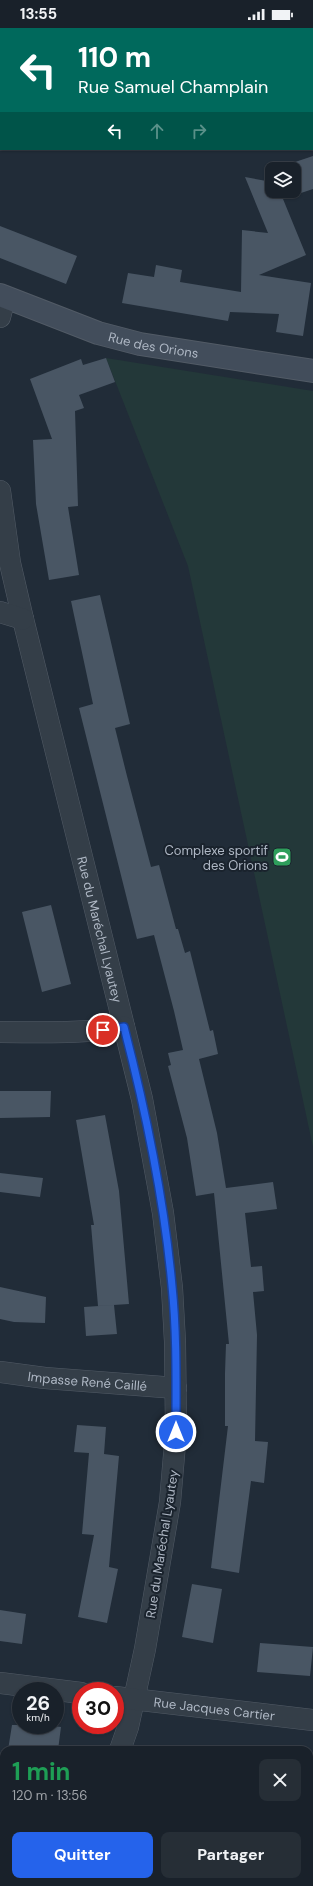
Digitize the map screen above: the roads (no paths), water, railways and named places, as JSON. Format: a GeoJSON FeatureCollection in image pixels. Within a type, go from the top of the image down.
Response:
{"type":"FeatureCollection","features":[{"type":"Feature","properties":{"kind":"street","name":"Rue des Orions"},"geometry":{"type":"LineString","coordinates":[[2,303],[98,333],[140,344],[313,371]]}},
{"type":"Feature","properties":{"kind":"street","name":"Rue du Maréchal Lyautey"},"geometry":{"type":"LineString","coordinates":[[0,491],[10,563],[23,619],[142,1099],[163,1213],[172,1288],[176,1388],[176,1432],[170,1502],[149,1627],[124,1698]]}},
{"type":"Feature","properties":{"kind":"street"},"geometry":{"type":"LineString","coordinates":[[0,612],[23,619]]}},
{"type":"Feature","properties":{"kind":"street"},"geometry":{"type":"LineString","coordinates":[[0,1032],[74,1032],[124,1027]]}},
{"type":"Feature","properties":{"kind":"street","name":"Impasse René Caillé"},"geometry":{"type":"LineString","coordinates":[[0,1372],[45,1378],[176,1388]]}},
{"type":"Feature","properties":{"kind":"street"},"geometry":{"type":"LineString","coordinates":[[0,1683],[72,1692]]}},
{"type":"Feature","properties":{"kind":"street","name":"Rue Jacques Cartier"},"geometry":{"type":"LineString","coordinates":[[124,1698],[313,1720]]}},
{"type":"Feature","properties":{"kind":"street","name":"Rue du Maréchal Lyautey"},"geometry":{"type":"LineString","coordinates":[[120,1746],[121,1734]]}},
{"type":"Feature","properties":{"kind":"place","name":"Complexe sportif des Orions"},"geometry":{"type":"Point","coordinates":[282,857]}}]}
